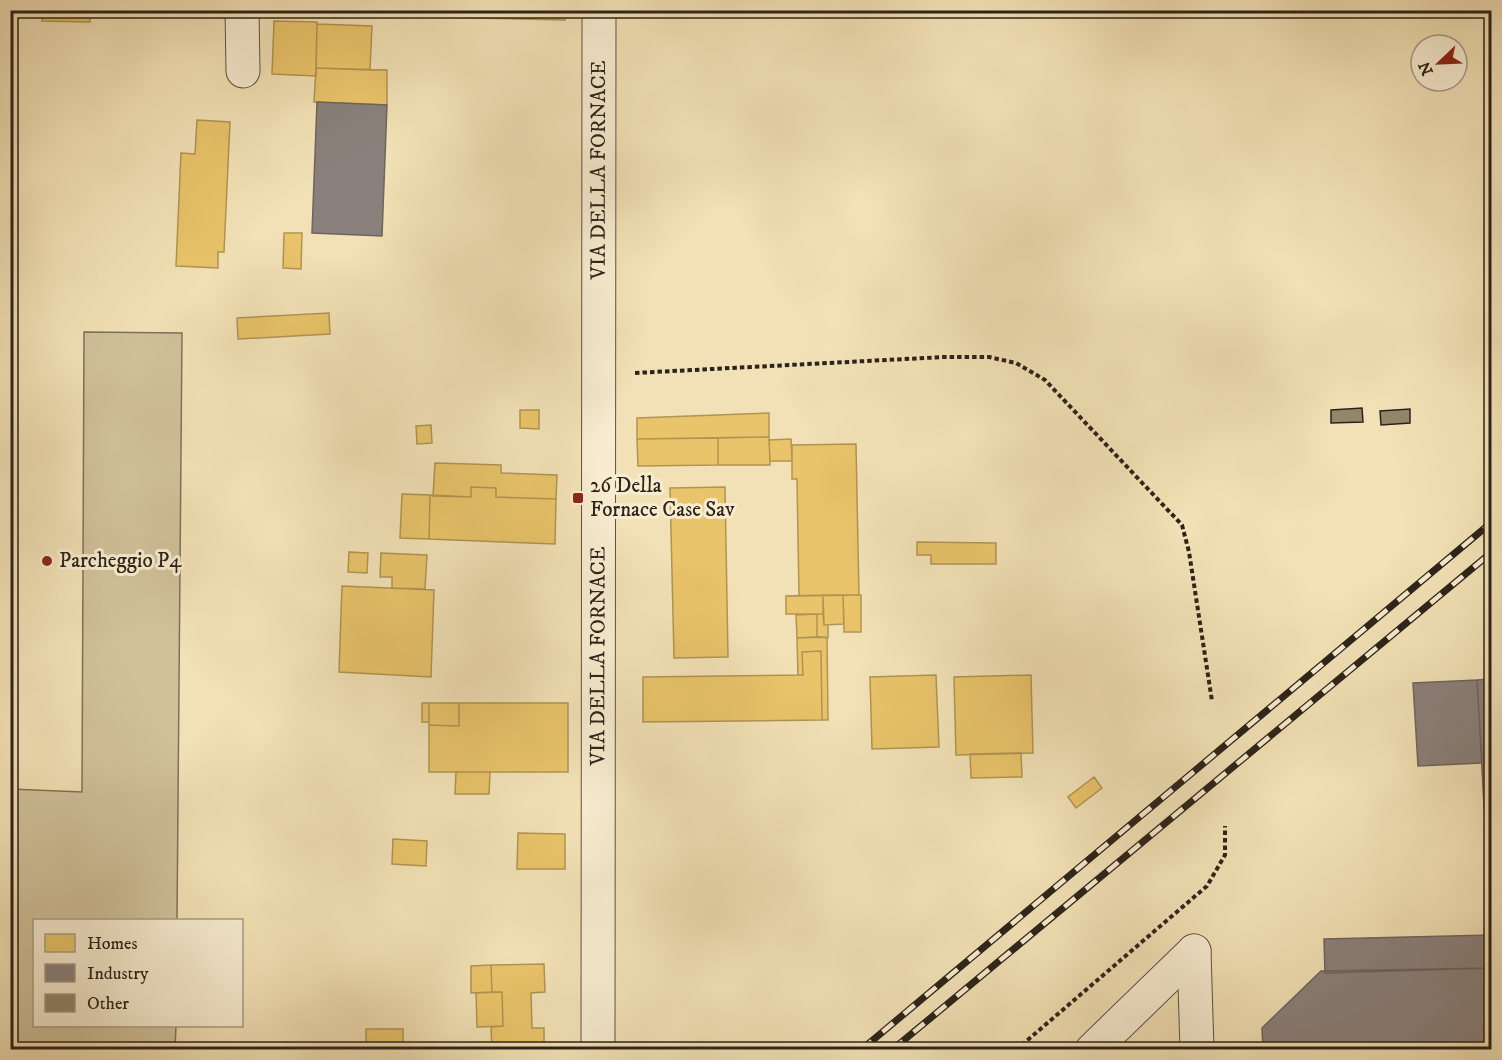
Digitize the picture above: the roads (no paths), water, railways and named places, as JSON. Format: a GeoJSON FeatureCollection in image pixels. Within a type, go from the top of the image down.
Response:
{"type":"FeatureCollection","features":[{"type":"Feature","properties":{"kind":"street"},"geometry":{"type":"LineString","coordinates":[[242,10],[243,71]]}},
{"type":"Feature","properties":{"kind":"street","name":"VIA DELLA FORNACE"},"geometry":{"type":"LineString","coordinates":[[598,1050],[599,10]]}},
{"type":"Feature","properties":{"kind":"street"},"geometry":{"type":"LineString","coordinates":[[1092,1050],[1194,951],[1197,1050]]}},
{"type":"Feature","properties":{"kind":"railway"},"geometry":{"type":"LineString","coordinates":[[861,1050],[1492,522]]}},
{"type":"Feature","properties":{"kind":"railway"},"geometry":{"type":"LineString","coordinates":[[892,1050],[1492,552]]}},
{"type":"Feature","properties":{"kind":"place","name":"26 Della Fornace Case Sav"},"geometry":{"type":"Point","coordinates":[578,498]}},
{"type":"Feature","properties":{"kind":"place","name":"Parcheggio P4"},"geometry":{"type":"Point","coordinates":[47,561]}}]}
